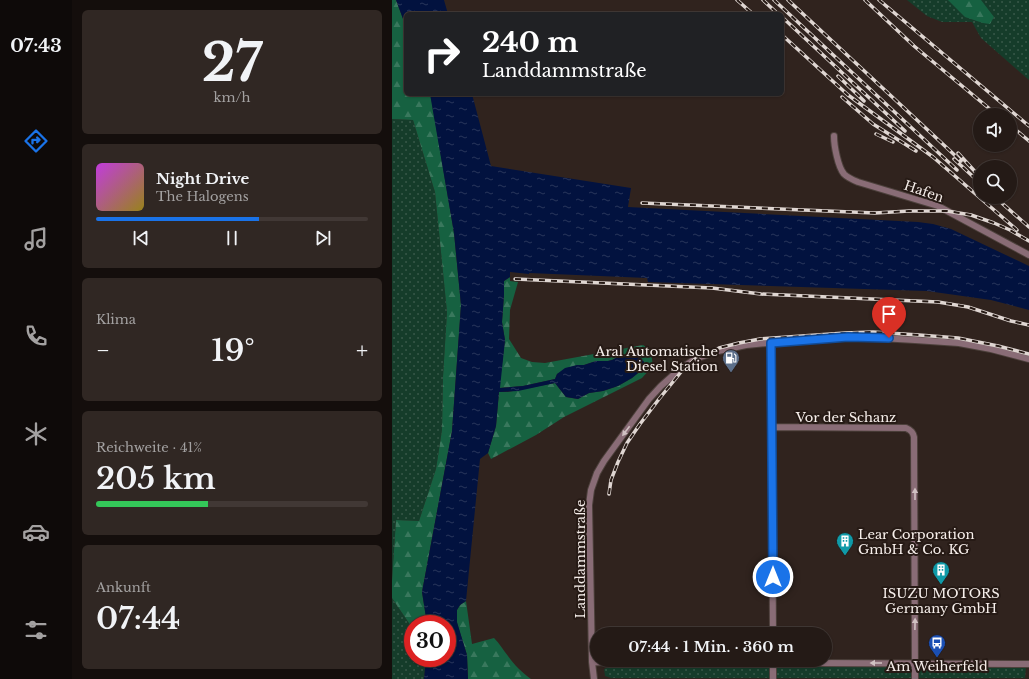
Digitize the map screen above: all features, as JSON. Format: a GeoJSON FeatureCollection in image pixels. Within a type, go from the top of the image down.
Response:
{"type":"FeatureCollection","features":[{"type":"Feature","properties":{"kind":"street","name":"Hafen"},"geometry":{"type":"LineString","coordinates":[[834,136],[841,170],[845,175],[858,182],[938,206],[1029,255]]}},
{"type":"Feature","properties":{"kind":"street","name":"Landdammstraße"},"geometry":{"type":"LineString","coordinates":[[591,627],[589,505],[591,490],[596,473],[649,399],[673,375],[695,359],[718,351],[746,345],[848,337],[959,343],[991,349],[1029,359]]}},
{"type":"Feature","properties":{"kind":"street"},"geometry":{"type":"LineString","coordinates":[[771,343],[773,627]]}},
{"type":"Feature","properties":{"kind":"street","name":"Vor der Schanz"},"geometry":{"type":"LineString","coordinates":[[772,427],[906,428],[913,433],[915,679]]}},
{"type":"Feature","properties":{"kind":"street"},"geometry":{"type":"LineString","coordinates":[[832,662],[1029,664]]}},
{"type":"Feature","properties":{"kind":"street","name":"Landdammstraße"},"geometry":{"type":"LineString","coordinates":[[593,667],[594,679]]}},
{"type":"Feature","properties":{"kind":"street"},"geometry":{"type":"LineString","coordinates":[[773,667],[774,679]]}},
{"type":"Feature","properties":{"kind":"green space"},"geometry":{"type":"Polygon","coordinates":[[[392,0],[396,0],[404,22],[404,96],[431,97],[454,233],[461,305],[452,431],[422,592],[426,615],[404,616],[392,598],[396,520],[419,521],[436,469],[442,430],[443,377],[447,312],[435,192],[413,120],[392,119],[392,0]]]}},
{"type":"Feature","properties":{"kind":"green space"},"geometry":{"type":"Polygon","coordinates":[[[907,0],[1029,0],[1029,80],[981,38],[972,22],[942,22],[927,16],[907,0]]]}},
{"type":"Feature","properties":{"kind":"green space"},"geometry":{"type":"Polygon","coordinates":[[[948,0],[981,0],[994,17],[990,24],[965,17],[948,0]]]}},
{"type":"Feature","properties":{"kind":"green space"},"geometry":{"type":"Polygon","coordinates":[[[392,119],[413,120],[435,192],[447,312],[443,377],[442,430],[436,469],[419,521],[396,520],[392,581],[392,119]]]}},
{"type":"Feature","properties":{"kind":"green space"},"geometry":{"type":"Polygon","coordinates":[[[510,277],[510,281],[518,282],[510,310],[509,339],[521,358],[532,362],[545,363],[643,345],[649,349],[652,365],[642,378],[564,417],[536,435],[491,459],[488,453],[496,426],[499,392],[508,392],[555,383],[566,397],[578,399],[589,393],[603,391],[618,386],[632,378],[643,369],[644,362],[636,356],[618,357],[608,361],[596,361],[584,365],[577,365],[557,374],[555,379],[523,386],[499,388],[505,340],[502,322],[504,281],[510,277]]]}},
{"type":"Feature","properties":{"kind":"green space"},"geometry":{"type":"Polygon","coordinates":[[[392,598],[404,616],[404,667],[425,667],[424,679],[392,679],[392,598]]]}},
{"type":"Feature","properties":{"kind":"green space"},"geometry":{"type":"Polygon","coordinates":[[[466,601],[472,644],[494,638],[513,663],[531,679],[468,679],[467,655],[457,623],[457,610],[460,605],[466,601]]]}},
{"type":"Feature","properties":{"kind":"green space"},"geometry":{"type":"Polygon","coordinates":[[[609,667],[1026,667],[1025,678],[611,678],[605,676],[604,669],[609,667]]]}},
{"type":"Feature","properties":{"kind":"water"},"geometry":{"type":"Polygon","coordinates":[[[396,0],[444,0],[447,12],[404,12],[404,22],[396,0]]]}},
{"type":"Feature","properties":{"kind":"water"},"geometry":{"type":"Polygon","coordinates":[[[430,96],[473,96],[491,166],[631,188],[628,207],[933,224],[951,229],[1029,266],[1029,310],[991,300],[927,291],[648,282],[647,278],[510,272],[510,277],[504,281],[502,322],[505,340],[500,388],[523,386],[555,379],[557,374],[565,368],[584,365],[596,361],[608,361],[618,357],[636,356],[641,358],[644,362],[643,369],[632,378],[618,386],[603,391],[589,393],[578,399],[566,397],[555,383],[518,391],[499,392],[496,426],[488,453],[480,459],[466,601],[460,605],[457,610],[457,622],[467,655],[468,679],[424,679],[425,667],[456,667],[456,615],[426,615],[422,592],[452,431],[461,305],[454,233],[430,96]]]}},
{"type":"Feature","properties":{"kind":"railway"},"geometry":{"type":"LineString","coordinates":[[737,0],[751,12]]}},
{"type":"Feature","properties":{"kind":"railway"},"geometry":{"type":"LineString","coordinates":[[763,0],[776,12]]}},
{"type":"Feature","properties":{"kind":"railway"},"geometry":{"type":"LineString","coordinates":[[774,0],[957,170]]}},
{"type":"Feature","properties":{"kind":"railway"},"geometry":{"type":"LineString","coordinates":[[788,0],[961,161]]}},
{"type":"Feature","properties":{"kind":"railway"},"geometry":{"type":"LineString","coordinates":[[865,0],[914,46],[989,108]]}},
{"type":"Feature","properties":{"kind":"railway"},"geometry":{"type":"LineString","coordinates":[[879,0],[1029,126]]}},
{"type":"Feature","properties":{"kind":"railway"},"geometry":{"type":"LineString","coordinates":[[784,19],[905,131]]}},
{"type":"Feature","properties":{"kind":"railway"},"geometry":{"type":"LineString","coordinates":[[784,37],[848,95],[933,157],[1017,230]]}},
{"type":"Feature","properties":{"kind":"railway"},"geometry":{"type":"LineString","coordinates":[[838,76],[864,101]]}},
{"type":"Feature","properties":{"kind":"railway"},"geometry":{"type":"LineString","coordinates":[[842,97],[873,124],[916,151]]}},
{"type":"Feature","properties":{"kind":"railway"},"geometry":{"type":"LineString","coordinates":[[1017,131],[1029,141]]}},
{"type":"Feature","properties":{"kind":"railway"},"geometry":{"type":"LineString","coordinates":[[876,134],[893,142]]}},
{"type":"Feature","properties":{"kind":"railway"},"geometry":{"type":"LineString","coordinates":[[958,153],[973,169]]}},
{"type":"Feature","properties":{"kind":"railway"},"geometry":{"type":"LineString","coordinates":[[954,159],[973,177]]}},
{"type":"Feature","properties":{"kind":"railway"},"geometry":{"type":"LineString","coordinates":[[642,203],[875,213],[947,211],[971,215],[994,223],[1029,241]]}},
{"type":"Feature","properties":{"kind":"railway"},"geometry":{"type":"LineString","coordinates":[[1003,204],[1029,227]]}},
{"type":"Feature","properties":{"kind":"railway"},"geometry":{"type":"LineString","coordinates":[[515,279],[712,288],[761,294],[938,302],[968,307],[1011,321],[1029,325]]}},
{"type":"Feature","properties":{"kind":"railway"},"geometry":{"type":"LineString","coordinates":[[609,494],[611,480],[618,462],[627,443],[640,424],[681,372],[695,359],[719,348],[760,339],[873,332],[958,338],[1029,354]]}},
{"type":"Feature","properties":{"kind":"place","name":"Aral Automatische Diesel Station"},"geometry":{"type":"Point","coordinates":[731,373]}},
{"type":"Feature","properties":{"kind":"place","name":"Lear Corporation GmbH & Co. KG"},"geometry":{"type":"Point","coordinates":[845,556]}},
{"type":"Feature","properties":{"kind":"place","name":"ISUZU MOTORS Germany GmbH"},"geometry":{"type":"Point","coordinates":[941,585]}},
{"type":"Feature","properties":{"kind":"place","name":"Am Weiherfeld"},"geometry":{"type":"Point","coordinates":[937,658]}},
{"type":"Feature","properties":{"kind":"route"},"geometry":{"type":"LineString","coordinates":[[773,577],[771,343],[848,337],[889,338]]}}]}
